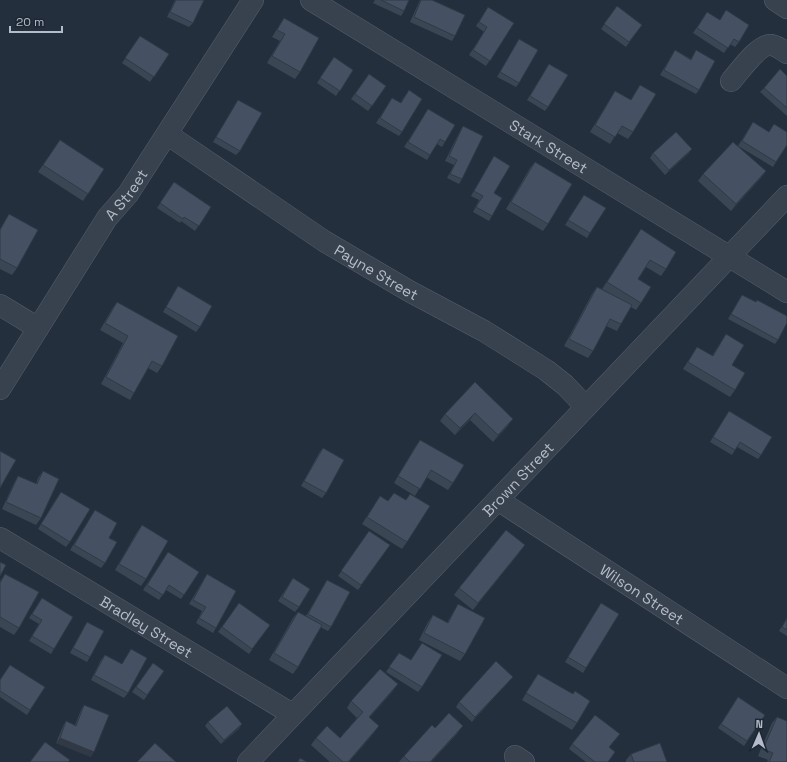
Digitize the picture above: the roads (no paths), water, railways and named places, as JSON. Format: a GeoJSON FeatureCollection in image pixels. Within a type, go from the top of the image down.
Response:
{"type":"FeatureCollection","features":[{"type":"Feature","properties":{"kind":"street","name":"A Street"},"geometry":{"type":"LineString","coordinates":[[0,389],[107,218],[128,194],[253,0]]}},
{"type":"Feature","properties":{"kind":"street","name":"Stark Street"},"geometry":{"type":"LineString","coordinates":[[311,0],[787,292]]}},
{"type":"Feature","properties":{"kind":"street"},"geometry":{"type":"LineString","coordinates":[[775,0],[787,8]]}},
{"type":"Feature","properties":{"kind":"street"},"geometry":{"type":"LineString","coordinates":[[731,81],[751,57],[763,47],[770,45],[787,53]]}},
{"type":"Feature","properties":{"kind":"street","name":"Payne Street"},"geometry":{"type":"LineString","coordinates":[[167,134],[324,242],[409,291],[484,331],[546,370],[565,385],[586,407]]}},
{"type":"Feature","properties":{"kind":"street","name":"Brown Street"},"geometry":{"type":"LineString","coordinates":[[248,762],[292,714],[787,196]]}},
{"type":"Feature","properties":{"kind":"street"},"geometry":{"type":"LineString","coordinates":[[0,305],[38,328]]}},
{"type":"Feature","properties":{"kind":"street","name":"Wilson Street"},"geometry":{"type":"LineString","coordinates":[[498,500],[787,688]]}},
{"type":"Feature","properties":{"kind":"street","name":"Bradley Street"},"geometry":{"type":"LineString","coordinates":[[0,538],[292,714]]}}]}
